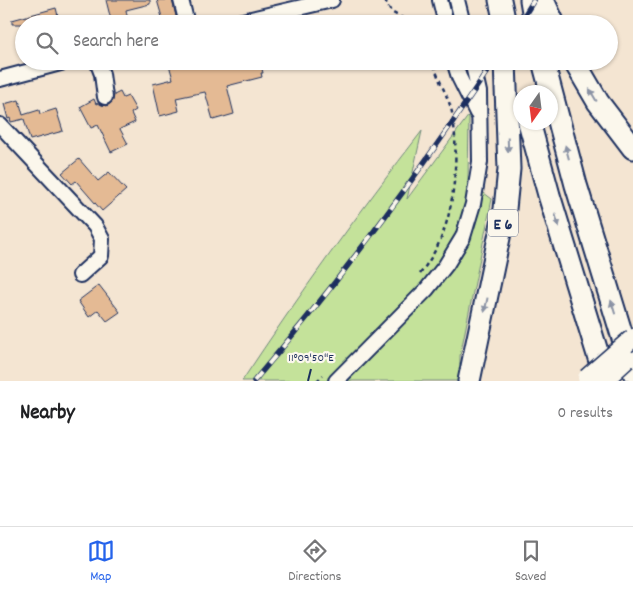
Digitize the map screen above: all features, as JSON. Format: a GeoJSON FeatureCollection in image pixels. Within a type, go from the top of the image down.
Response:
{"type":"FeatureCollection","features":[{"type":"Feature","properties":{"kind":"highway"},"geometry":{"type":"LineString","coordinates":[[530,0],[533,15]]}},
{"type":"Feature","properties":{"kind":"highway"},"geometry":{"type":"LineString","coordinates":[[543,0],[550,15]]}},
{"type":"Feature","properties":{"kind":"highway","name":"E 6"},"geometry":{"type":"LineString","coordinates":[[469,381],[505,210],[509,168],[505,70]]}},
{"type":"Feature","properties":{"kind":"highway"},"geometry":{"type":"LineString","coordinates":[[516,70],[520,85]]}},
{"type":"Feature","properties":{"kind":"highway"},"geometry":{"type":"LineString","coordinates":[[545,70],[576,185],[633,371]]}},
{"type":"Feature","properties":{"kind":"highway"},"geometry":{"type":"LineString","coordinates":[[579,70],[598,102],[633,148]]}},
{"type":"Feature","properties":{"kind":"highway"},"geometry":{"type":"LineString","coordinates":[[532,130],[599,380]]}},
{"type":"Feature","properties":{"kind":"main road"},"geometry":{"type":"LineString","coordinates":[[599,380],[633,338]]}},
{"type":"Feature","properties":{"kind":"main road"},"geometry":{"type":"LineString","coordinates":[[599,380],[633,354]]}},
{"type":"Feature","properties":{"kind":"street"},"geometry":{"type":"LineString","coordinates":[[181,0],[185,15]]}},
{"type":"Feature","properties":{"kind":"street"},"geometry":{"type":"LineString","coordinates":[[268,15],[332,0]]}},
{"type":"Feature","properties":{"kind":"street"},"geometry":{"type":"LineString","coordinates":[[440,0],[444,15]]}},
{"type":"Feature","properties":{"kind":"street"},"geometry":{"type":"LineString","coordinates":[[457,0],[461,15]]}},
{"type":"Feature","properties":{"kind":"street"},"geometry":{"type":"LineString","coordinates":[[0,79],[34,70]]}},
{"type":"Feature","properties":{"kind":"street"},"geometry":{"type":"LineString","coordinates":[[100,70],[105,97]]}},
{"type":"Feature","properties":{"kind":"street"},"geometry":{"type":"LineString","coordinates":[[457,70],[478,116]]}},
{"type":"Feature","properties":{"kind":"street"},"geometry":{"type":"LineString","coordinates":[[332,376],[427,289],[446,265],[463,237],[478,181],[480,143],[479,92],[474,70]]}},
{"type":"Feature","properties":{"kind":"street"},"geometry":{"type":"LineString","coordinates":[[0,125],[95,226],[102,239],[101,256],[80,275]]}},
{"type":"Feature","properties":{"kind":"path"},"geometry":{"type":"LineString","coordinates":[[385,0],[391,12],[397,15]]}},
{"type":"Feature","properties":{"kind":"path"},"geometry":{"type":"LineString","coordinates":[[416,279],[432,256],[444,230],[451,202],[455,160],[455,132],[451,110],[435,70]]}},
{"type":"Feature","properties":{"kind":"path"},"geometry":{"type":"LineString","coordinates":[[317,381],[332,376]]}},
{"type":"Feature","properties":{"kind":"green space"},"geometry":{"type":"Polygon","coordinates":[[[469,115],[468,181],[492,199],[460,356],[460,381],[242,381],[330,254],[422,131],[407,199],[469,115]]]}},
{"type":"Feature","properties":{"kind":"building"},"geometry":{"type":"Polygon","coordinates":[[[106,0],[150,0],[150,4],[126,10],[127,15],[110,15],[106,0]]]}},
{"type":"Feature","properties":{"kind":"building"},"geometry":{"type":"Polygon","coordinates":[[[157,0],[172,0],[176,15],[161,15],[157,0]]]}},
{"type":"Feature","properties":{"kind":"building"},"geometry":{"type":"Polygon","coordinates":[[[56,8],[58,15],[30,15],[56,8]]]}},
{"type":"Feature","properties":{"kind":"building"},"geometry":{"type":"Polygon","coordinates":[[[170,70],[262,70],[263,73],[261,73],[262,77],[227,86],[234,114],[213,120],[205,92],[176,98],[179,111],[160,116],[153,84],[173,79],[170,70]]]}},
{"type":"Feature","properties":{"kind":"building"},"geometry":{"type":"Polygon","coordinates":[[[120,92],[123,98],[128,96],[136,110],[131,113],[135,122],[120,129],[128,144],[111,152],[98,125],[91,128],[80,107],[94,99],[96,104],[107,106],[113,101],[114,95],[120,92]]]}},
{"type":"Feature","properties":{"kind":"building"},"geometry":{"type":"Polygon","coordinates":[[[19,100],[23,115],[39,110],[40,114],[56,109],[63,131],[30,140],[24,119],[11,122],[10,118],[8,119],[4,104],[19,100]]]}},
{"type":"Feature","properties":{"kind":"building"},"geometry":{"type":"Polygon","coordinates":[[[79,159],[98,181],[109,172],[126,190],[102,211],[76,181],[72,184],[62,173],[79,159]]]}},
{"type":"Feature","properties":{"kind":"building"},"geometry":{"type":"Polygon","coordinates":[[[99,285],[120,312],[107,321],[98,310],[89,317],[78,301],[99,285]]]}},
{"type":"Feature","properties":{"kind":"railway"},"geometry":{"type":"LineString","coordinates":[[525,15],[534,0]]}},
{"type":"Feature","properties":{"kind":"railway"},"geometry":{"type":"LineString","coordinates":[[254,381],[349,265],[438,144],[488,70]]}}]}
